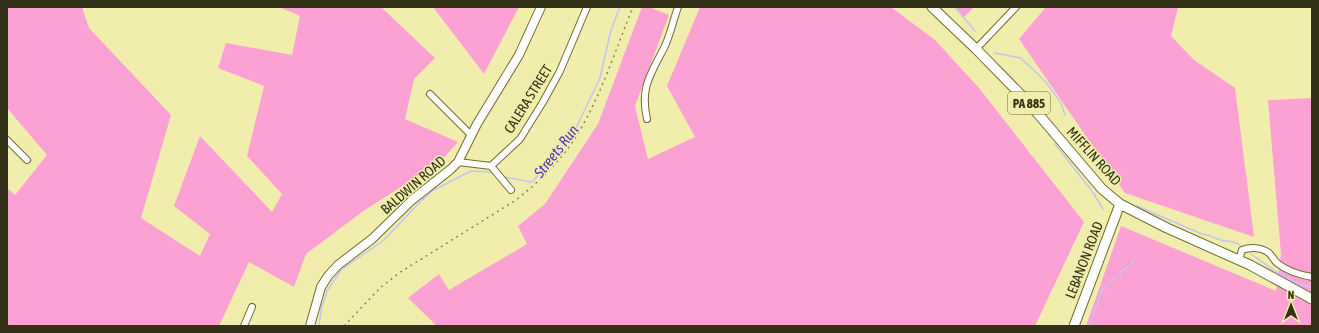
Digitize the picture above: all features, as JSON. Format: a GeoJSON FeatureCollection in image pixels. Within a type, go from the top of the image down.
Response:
{"type":"FeatureCollection","features":[{"type":"Feature","properties":{"kind":"main road","name":"BALDWIN ROAD"},"geometry":{"type":"LineString","coordinates":[[310,326],[321,287],[328,276],[338,265],[372,239],[412,200],[458,162],[471,135],[518,54],[541,7]]}},
{"type":"Feature","properties":{"kind":"main road","name":"MIFFLIN ROAD"},"geometry":{"type":"LineString","coordinates":[[932,7],[1028,102],[1102,189],[1120,204],[1166,228],[1239,260],[1312,299]]}},
{"type":"Feature","properties":{"kind":"main road","name":"LEBANON ROAD"},"geometry":{"type":"LineString","coordinates":[[1074,326],[1120,204]]}},
{"type":"Feature","properties":{"kind":"street","name":"CALERA STREET"},"geometry":{"type":"LineString","coordinates":[[491,166],[520,139],[543,102],[560,71],[587,7]]}},
{"type":"Feature","properties":{"kind":"street"},"geometry":{"type":"LineString","coordinates":[[648,119],[644,105],[644,94],[652,70],[664,47],[678,7]]}},
{"type":"Feature","properties":{"kind":"street"},"geometry":{"type":"LineString","coordinates":[[976,49],[1016,7]]}},
{"type":"Feature","properties":{"kind":"street"},"geometry":{"type":"LineString","coordinates":[[430,94],[471,135]]}},
{"type":"Feature","properties":{"kind":"street"},"geometry":{"type":"LineString","coordinates":[[7,140],[27,160]]}},
{"type":"Feature","properties":{"kind":"street"},"geometry":{"type":"LineString","coordinates":[[458,162],[491,166],[511,190]]}},
{"type":"Feature","properties":{"kind":"street"},"geometry":{"type":"LineString","coordinates":[[1239,260],[1242,250],[1248,248],[1260,249],[1269,253],[1277,263],[1292,272],[1312,277]]}},
{"type":"Feature","properties":{"kind":"street"},"geometry":{"type":"LineString","coordinates":[[244,326],[252,307]]}},
{"type":"Feature","properties":{"kind":"shaded area"},"geometry":{"type":"Polygon","coordinates":[[[7,7],[82,7],[89,28],[171,115],[141,218],[200,256],[210,234],[174,206],[200,136],[272,212],[282,194],[247,156],[264,86],[218,68],[226,43],[292,55],[300,16],[279,7],[381,7],[435,58],[414,79],[405,119],[458,142],[441,161],[362,212],[306,254],[294,287],[249,262],[219,326],[7,326],[7,188],[15,195],[47,155],[7,108],[7,7]]]}},
{"type":"Feature","properties":{"kind":"shaded area"},"geometry":{"type":"Polygon","coordinates":[[[433,7],[519,7],[484,74],[433,7]]]}},
{"type":"Feature","properties":{"kind":"shaded area"},"geometry":{"type":"Polygon","coordinates":[[[642,7],[649,7],[669,15],[635,106],[648,159],[695,137],[667,86],[700,7],[891,7],[935,40],[979,88],[1084,222],[1035,326],[437,326],[408,298],[439,274],[449,290],[527,244],[518,226],[545,204],[598,124],[642,7]]]}},
{"type":"Feature","properties":{"kind":"shaded area"},"geometry":{"type":"Polygon","coordinates":[[[955,7],[974,7],[964,17],[955,7]]]}},
{"type":"Feature","properties":{"kind":"shaded area"},"geometry":{"type":"Polygon","coordinates":[[[1046,7],[1178,7],[1171,36],[1194,60],[1235,88],[1254,237],[1125,193],[1019,39],[1046,7]]]}},
{"type":"Feature","properties":{"kind":"shaded area"},"geometry":{"type":"Polygon","coordinates":[[[1312,98],[1312,326],[1086,326],[1121,226],[1276,291],[1281,254],[1268,100],[1312,98]]]}},
{"type":"Feature","properties":{"kind":"waterway","name":"Streets Run"},"geometry":{"type":"LineString","coordinates":[[504,177],[532,182],[550,162],[576,128],[600,78],[611,30],[620,7]]}},
{"type":"Feature","properties":{"kind":"waterway"},"geometry":{"type":"LineString","coordinates":[[955,7],[975,31]]}},
{"type":"Feature","properties":{"kind":"waterway"},"geometry":{"type":"LineString","coordinates":[[995,53],[1021,58],[1045,81],[1061,103],[1065,115]]}},
{"type":"Feature","properties":{"kind":"waterway"},"geometry":{"type":"LineString","coordinates":[[1055,144],[1092,191],[1103,209]]}},
{"type":"Feature","properties":{"kind":"waterway","name":"Streets Run"},"geometry":{"type":"LineString","coordinates":[[319,326],[321,310],[327,291],[341,270],[384,240],[432,191],[471,171],[495,174]]}},
{"type":"Feature","properties":{"kind":"waterway"},"geometry":{"type":"LineString","coordinates":[[1137,206],[1202,234],[1221,240],[1234,242],[1240,245]]}},
{"type":"Feature","properties":{"kind":"waterway"},"geometry":{"type":"LineString","coordinates":[[1251,254],[1275,271],[1295,282],[1312,288]]}},
{"type":"Feature","properties":{"kind":"waterway"},"geometry":{"type":"LineString","coordinates":[[1089,326],[1102,290],[1135,260]]}},
{"type":"Feature","properties":{"kind":"railway"},"geometry":{"type":"LineString","coordinates":[[344,326],[380,288],[399,273],[516,200],[555,165],[577,136],[586,119],[604,82],[633,7]]}}]}
